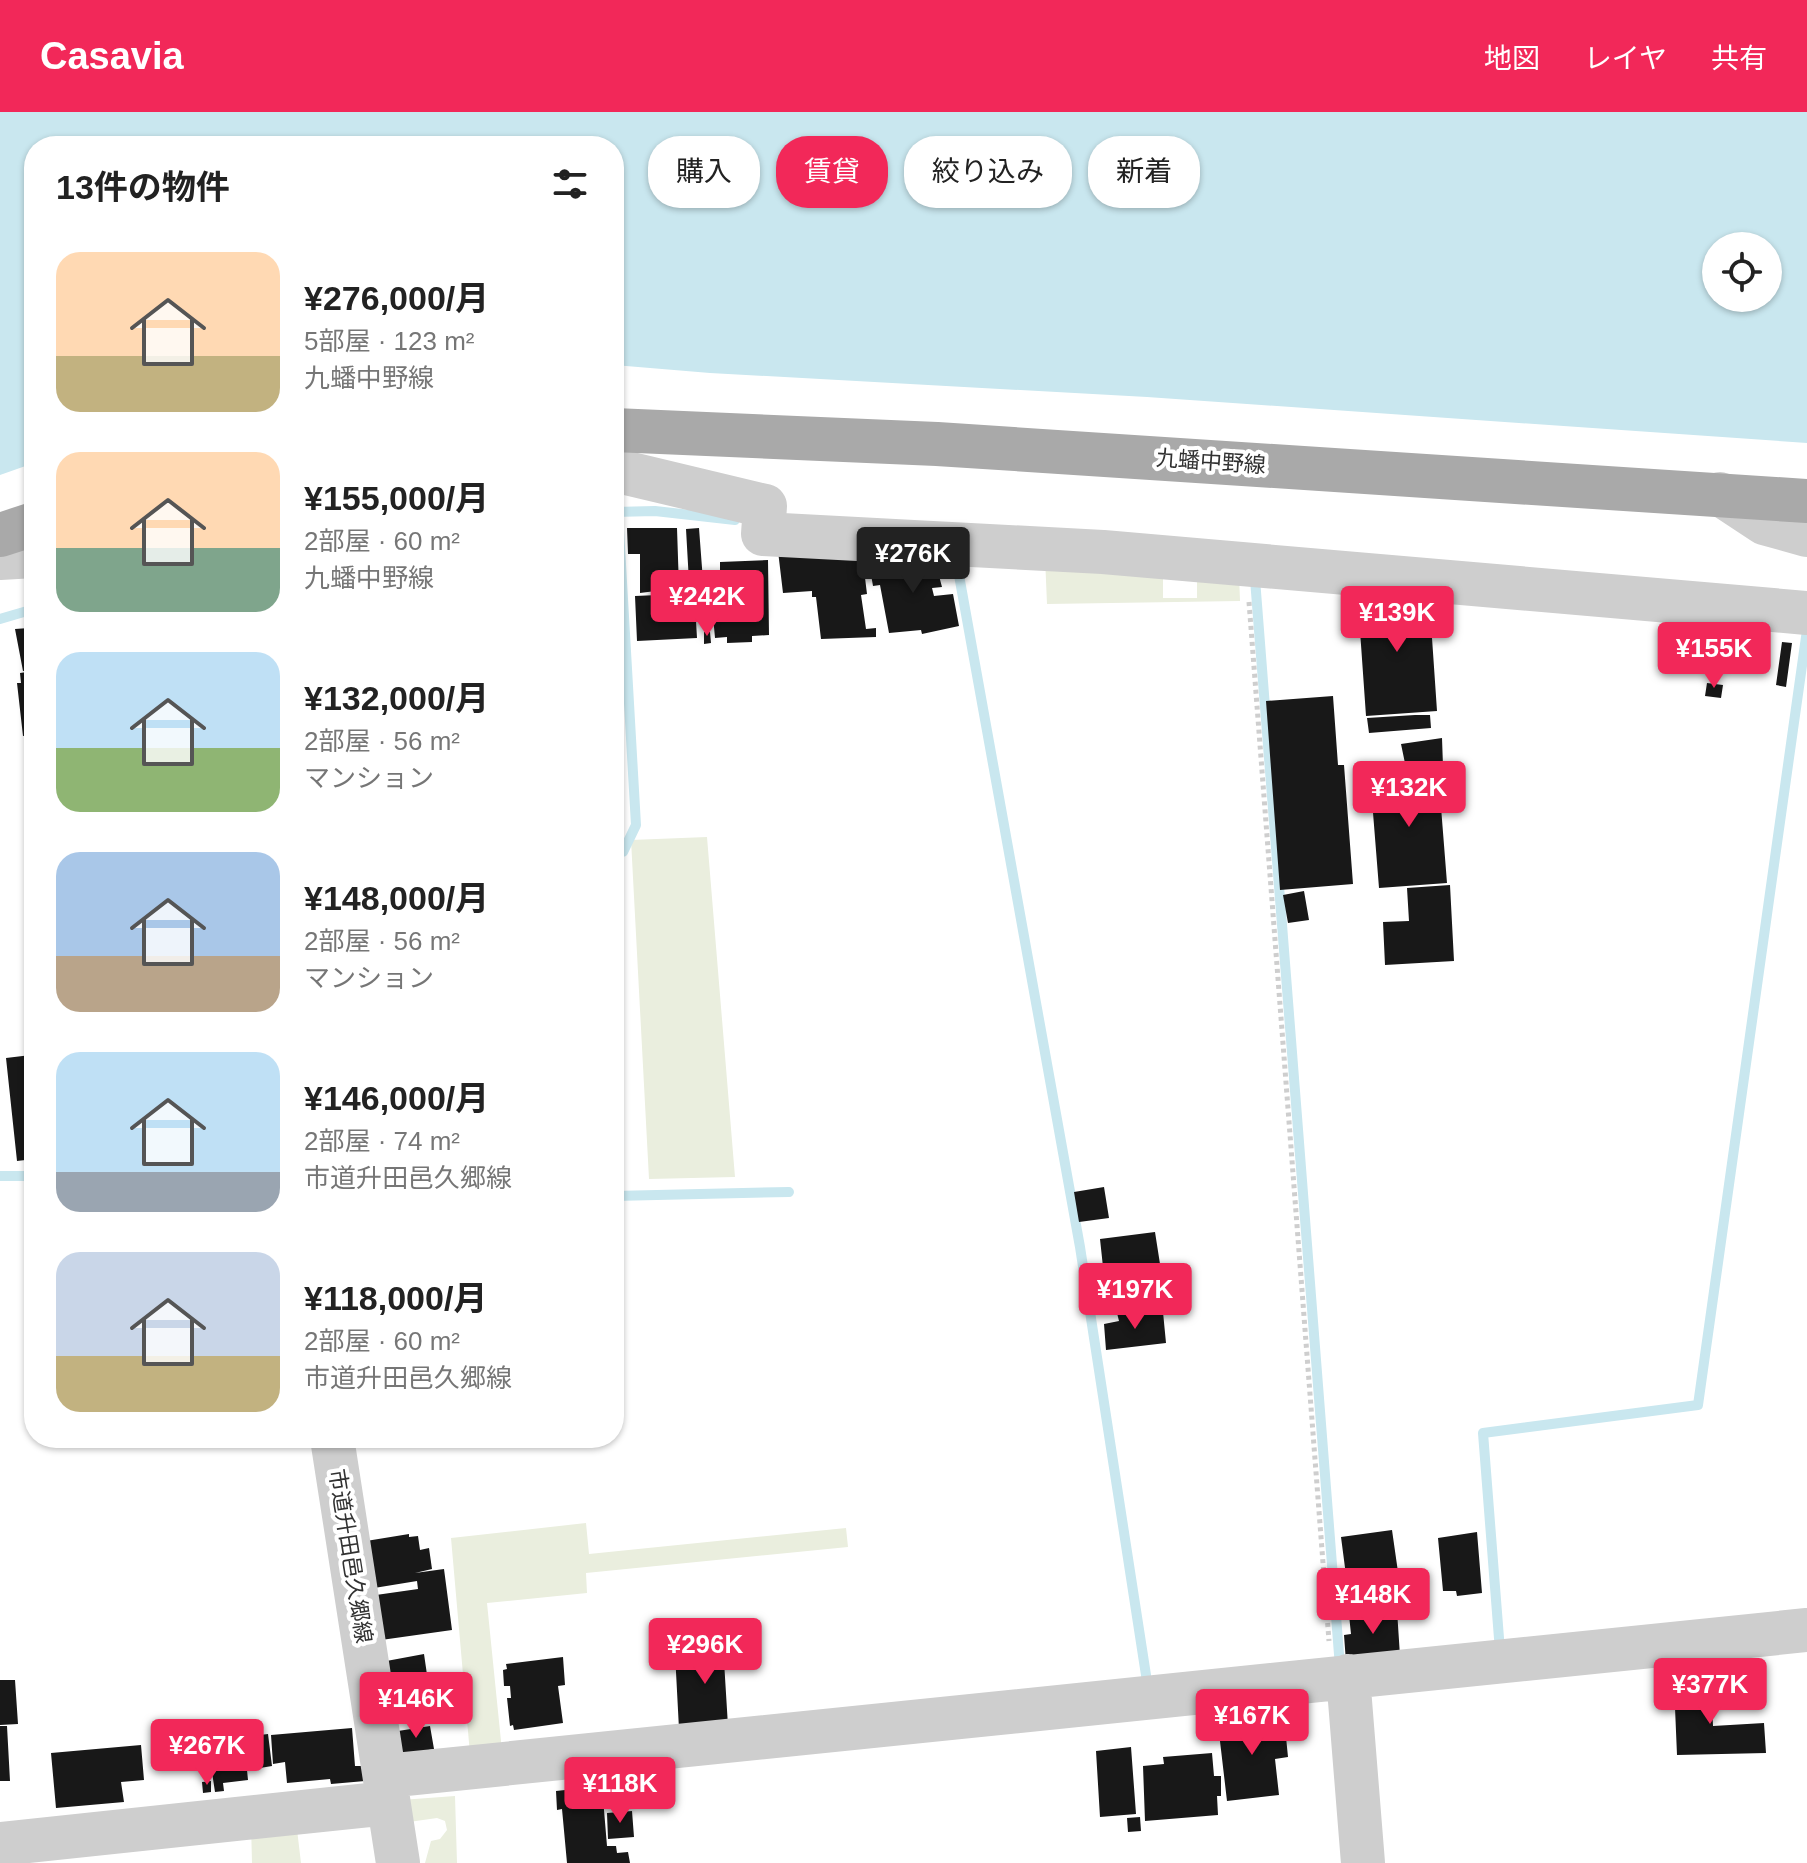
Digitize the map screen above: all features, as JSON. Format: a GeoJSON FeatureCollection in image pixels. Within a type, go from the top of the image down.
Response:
{"type":"FeatureCollection","features":[{"type":"Feature","properties":{"kind":"main road","name":"九蟠中野線"},"geometry":{"type":"LineString","coordinates":[[624,430],[937,444],[1807,501]]}},
{"type":"Feature","properties":{"kind":"main road"},"geometry":{"type":"LineString","coordinates":[[0,535],[24,527]]}},
{"type":"Feature","properties":{"kind":"street"},"geometry":{"type":"LineString","coordinates":[[624,472],[765,506],[763,534],[1103,552],[1807,613]]}},
{"type":"Feature","properties":{"kind":"street"},"geometry":{"type":"LineString","coordinates":[[1720,494],[1764,523],[1807,535]]}},
{"type":"Feature","properties":{"kind":"street"},"geometry":{"type":"LineString","coordinates":[[0,558],[24,557]]}},
{"type":"Feature","properties":{"kind":"street","name":"市道升田邑久郷線"},"geometry":{"type":"LineString","coordinates":[[334,1448],[398,1863]]}},
{"type":"Feature","properties":{"kind":"street"},"geometry":{"type":"LineString","coordinates":[[0,1844],[387,1790],[1345,1685],[1807,1630]]}},
{"type":"Feature","properties":{"kind":"street"},"geometry":{"type":"LineString","coordinates":[[1345,1685],[1363,1863]]}},
{"type":"Feature","properties":{"kind":"path"},"geometry":{"type":"LineString","coordinates":[[1246,566],[1345,1685]]}},
{"type":"Feature","properties":{"kind":"green space"},"geometry":{"type":"Polygon","coordinates":[[[1045,557],[1239,574],[1240,601],[1047,604],[1045,557]],[[1163,573],[1163,598],[1197,598],[1197,575],[1163,573]]]}},
{"type":"Feature","properties":{"kind":"green space"},"geometry":{"type":"Polygon","coordinates":[[[707,837],[735,1177],[649,1179],[631,840],[707,837]]]}},
{"type":"Feature","properties":{"kind":"green space"},"geometry":{"type":"Polygon","coordinates":[[[586,1523],[589,1554],[846,1528],[848,1547],[586,1573],[587,1593],[487,1603],[502,1751],[470,1754],[451,1538],[586,1523]]]}},
{"type":"Feature","properties":{"kind":"green space"},"geometry":{"type":"Polygon","coordinates":[[[455,1796],[457,1863],[425,1863],[431,1841],[440,1839],[447,1830],[445,1821],[437,1818],[402,1823],[401,1800],[455,1796]]]}},
{"type":"Feature","properties":{"kind":"green space"},"geometry":{"type":"Polygon","coordinates":[[[296,1821],[301,1863],[252,1863],[251,1824],[296,1821]]]}},
{"type":"Feature","properties":{"kind":"water"},"geometry":{"type":"Polygon","coordinates":[[[0,112],[1807,112],[1807,443],[1147,397],[624,366],[624,136],[24,136],[24,467],[0,475],[0,112]]]}},
{"type":"Feature","properties":{"kind":"building"},"geometry":{"type":"Polygon","coordinates":[[[627,528],[677,528],[679,588],[640,593],[640,554],[628,554],[627,528]]]}},
{"type":"Feature","properties":{"kind":"building"},"geometry":{"type":"Polygon","coordinates":[[[699,528],[703,581],[689,582],[686,529],[699,528]]]}},
{"type":"Feature","properties":{"kind":"building"},"geometry":{"type":"Polygon","coordinates":[[[861,545],[867,594],[861,595],[866,629],[876,628],[876,637],[821,639],[816,597],[812,597],[812,591],[783,593],[778,551],[861,545]]]}},
{"type":"Feature","properties":{"kind":"building"},"geometry":{"type":"Polygon","coordinates":[[[928,550],[933,573],[938,572],[942,587],[932,588],[934,596],[953,594],[959,626],[922,634],[921,630],[889,633],[880,585],[873,586],[869,563],[928,550]]]}},
{"type":"Feature","properties":{"kind":"building"},"geometry":{"type":"Polygon","coordinates":[[[768,560],[769,635],[752,636],[752,642],[727,643],[727,637],[715,638],[713,616],[707,617],[704,575],[720,573],[720,562],[768,560]]]}},
{"type":"Feature","properties":{"kind":"building"},"geometry":{"type":"Polygon","coordinates":[[[681,594],[683,621],[696,621],[697,638],[637,641],[635,596],[681,594]]]}},
{"type":"Feature","properties":{"kind":"building"},"geometry":{"type":"Polygon","coordinates":[[[1429,594],[1437,711],[1366,716],[1358,602],[1361,602],[1361,597],[1429,594]]]}},
{"type":"Feature","properties":{"kind":"building"},"geometry":{"type":"Polygon","coordinates":[[[24,628],[24,671],[23,671],[15,629],[24,628]]]}},
{"type":"Feature","properties":{"kind":"building"},"geometry":{"type":"Polygon","coordinates":[[[704,632],[710,632],[711,643],[704,644],[704,632]]]}},
{"type":"Feature","properties":{"kind":"building"},"geometry":{"type":"Polygon","coordinates":[[[1782,642],[1792,643],[1786,687],[1776,685],[1782,642]]]}},
{"type":"Feature","properties":{"kind":"building"},"geometry":{"type":"Polygon","coordinates":[[[24,672],[23,736],[17,683],[21,683],[20,673],[24,672]]]}},
{"type":"Feature","properties":{"kind":"building"},"geometry":{"type":"Polygon","coordinates":[[[1707,683],[1723,685],[1721,698],[1705,696],[1707,683]]]}},
{"type":"Feature","properties":{"kind":"building"},"geometry":{"type":"Polygon","coordinates":[[[1333,696],[1338,765],[1344,765],[1353,884],[1280,890],[1266,701],[1333,696]]]}},
{"type":"Feature","properties":{"kind":"building"},"geometry":{"type":"Polygon","coordinates":[[[1430,715],[1431,728],[1369,733],[1367,718],[1430,715]]]}},
{"type":"Feature","properties":{"kind":"building"},"geometry":{"type":"Polygon","coordinates":[[[1442,738],[1443,766],[1406,768],[1401,744],[1442,738]]]}},
{"type":"Feature","properties":{"kind":"building"},"geometry":{"type":"Polygon","coordinates":[[[1438,769],[1447,883],[1379,888],[1370,775],[1438,769]]]}},
{"type":"Feature","properties":{"kind":"building"},"geometry":{"type":"Polygon","coordinates":[[[1450,885],[1454,961],[1385,965],[1383,922],[1409,921],[1407,888],[1450,885]]]}},
{"type":"Feature","properties":{"kind":"building"},"geometry":{"type":"Polygon","coordinates":[[[1304,891],[1309,920],[1288,923],[1283,895],[1304,891]]]}},
{"type":"Feature","properties":{"kind":"building"},"geometry":{"type":"Polygon","coordinates":[[[24,1056],[24,1160],[17,1161],[6,1058],[24,1056]]]}},
{"type":"Feature","properties":{"kind":"building"},"geometry":{"type":"Polygon","coordinates":[[[1104,1187],[1109,1218],[1079,1222],[1074,1192],[1104,1187]]]}},
{"type":"Feature","properties":{"kind":"building"},"geometry":{"type":"Polygon","coordinates":[[[1155,1232],[1160,1264],[1149,1265],[1154,1305],[1114,1309],[1114,1314],[1093,1315],[1089,1281],[1108,1278],[1107,1266],[1103,1267],[1100,1239],[1155,1232]]]}},
{"type":"Feature","properties":{"kind":"building"},"geometry":{"type":"Polygon","coordinates":[[[1133,1311],[1134,1315],[1163,1312],[1166,1343],[1106,1350],[1104,1324],[1119,1321],[1117,1313],[1133,1311]]]}},
{"type":"Feature","properties":{"kind":"building"},"geometry":{"type":"Polygon","coordinates":[[[1392,1530],[1398,1572],[1405,1572],[1407,1586],[1402,1587],[1405,1605],[1346,1613],[1343,1583],[1347,1583],[1341,1537],[1392,1530]]]}},
{"type":"Feature","properties":{"kind":"building"},"geometry":{"type":"Polygon","coordinates":[[[1477,1532],[1482,1593],[1457,1596],[1456,1591],[1443,1591],[1438,1538],[1477,1532]]]}},
{"type":"Feature","properties":{"kind":"building"},"geometry":{"type":"Polygon","coordinates":[[[409,1534],[409,1537],[418,1536],[420,1550],[429,1548],[432,1569],[415,1573],[444,1569],[452,1630],[374,1641],[369,1596],[418,1589],[417,1581],[368,1589],[360,1542],[409,1534]]]}},
{"type":"Feature","properties":{"kind":"building"},"geometry":{"type":"Polygon","coordinates":[[[1397,1610],[1400,1656],[1346,1662],[1344,1635],[1351,1634],[1349,1615],[1397,1610]]]}},
{"type":"Feature","properties":{"kind":"building"},"geometry":{"type":"Polygon","coordinates":[[[744,1641],[745,1660],[724,1661],[728,1726],[679,1729],[675,1653],[723,1650],[723,1642],[744,1641]]]}},
{"type":"Feature","properties":{"kind":"building"},"geometry":{"type":"Polygon","coordinates":[[[424,1654],[432,1709],[391,1718],[381,1662],[424,1654]]]}},
{"type":"Feature","properties":{"kind":"building"},"geometry":{"type":"Polygon","coordinates":[[[563,1657],[565,1685],[558,1686],[563,1723],[514,1730],[513,1725],[510,1726],[507,1698],[511,1698],[510,1686],[504,1686],[503,1670],[507,1669],[506,1664],[563,1657]]]}},
{"type":"Feature","properties":{"kind":"building"},"geometry":{"type":"Polygon","coordinates":[[[0,1680],[15,1680],[18,1724],[0,1725],[0,1680]]]}},
{"type":"Feature","properties":{"kind":"building"},"geometry":{"type":"Polygon","coordinates":[[[1711,1682],[1713,1726],[1764,1723],[1766,1753],[1677,1755],[1674,1684],[1711,1682]]]}},
{"type":"Feature","properties":{"kind":"building"},"geometry":{"type":"Polygon","coordinates":[[[1284,1717],[1288,1757],[1275,1759],[1279,1795],[1227,1801],[1218,1724],[1284,1717]]]}},
{"type":"Feature","properties":{"kind":"building"},"geometry":{"type":"Polygon","coordinates":[[[0,1726],[7,1726],[10,1781],[0,1781],[0,1726]]]}},
{"type":"Feature","properties":{"kind":"building"},"geometry":{"type":"Polygon","coordinates":[[[430,1726],[434,1749],[402,1755],[398,1731],[430,1726]]]}},
{"type":"Feature","properties":{"kind":"building"},"geometry":{"type":"Polygon","coordinates":[[[352,1728],[355,1766],[364,1766],[365,1781],[331,1784],[330,1779],[287,1783],[285,1762],[273,1764],[271,1735],[352,1728]]]}},
{"type":"Feature","properties":{"kind":"building"},"geometry":{"type":"Polygon","coordinates":[[[268,1734],[272,1766],[247,1770],[248,1780],[223,1783],[224,1791],[215,1792],[208,1746],[219,1745],[218,1740],[268,1734]]]}},
{"type":"Feature","properties":{"kind":"building"},"geometry":{"type":"Polygon","coordinates":[[[141,1745],[144,1780],[121,1782],[124,1802],[56,1808],[51,1753],[141,1745]]]}},
{"type":"Feature","properties":{"kind":"building"},"geometry":{"type":"Polygon","coordinates":[[[1131,1747],[1136,1814],[1100,1817],[1096,1751],[1131,1747]]]}},
{"type":"Feature","properties":{"kind":"building"},"geometry":{"type":"Polygon","coordinates":[[[1212,1753],[1214,1776],[1221,1776],[1221,1796],[1217,1796],[1218,1815],[1145,1821],[1143,1766],[1164,1764],[1163,1757],[1212,1753]]]}},
{"type":"Feature","properties":{"kind":"building"},"geometry":{"type":"Polygon","coordinates":[[[211,1781],[211,1792],[203,1793],[202,1782],[211,1781]]]}},
{"type":"Feature","properties":{"kind":"building"},"geometry":{"type":"Polygon","coordinates":[[[602,1786],[607,1846],[616,1846],[617,1853],[628,1852],[630,1863],[567,1863],[562,1809],[557,1810],[556,1791],[602,1786]]]}},
{"type":"Feature","properties":{"kind":"building"},"geometry":{"type":"Polygon","coordinates":[[[632,1811],[634,1837],[608,1839],[607,1813],[632,1811]]]}},
{"type":"Feature","properties":{"kind":"building"},"geometry":{"type":"Polygon","coordinates":[[[1140,1817],[1141,1831],[1128,1832],[1127,1818],[1140,1817]]]}},
{"type":"Feature","properties":{"kind":"waterway"},"geometry":{"type":"LineString","coordinates":[[624,512],[655,511],[735,520]]}},
{"type":"Feature","properties":{"kind":"waterway"},"geometry":{"type":"LineString","coordinates":[[955,553],[1080,1247],[1148,1688]]}},
{"type":"Feature","properties":{"kind":"waterway"},"geometry":{"type":"LineString","coordinates":[[1255,579],[1340,1667]]}},
{"type":"Feature","properties":{"kind":"waterway"},"geometry":{"type":"LineString","coordinates":[[0,619],[24,612]]}},
{"type":"Feature","properties":{"kind":"waterway"},"geometry":{"type":"LineString","coordinates":[[624,616],[636,825],[624,850]]}},
{"type":"Feature","properties":{"kind":"waterway"},"geometry":{"type":"LineString","coordinates":[[1500,1651],[1483,1433],[1698,1405],[1807,630]]}},
{"type":"Feature","properties":{"kind":"waterway"},"geometry":{"type":"LineString","coordinates":[[0,1176],[24,1176]]}},
{"type":"Feature","properties":{"kind":"waterway"},"geometry":{"type":"LineString","coordinates":[[624,1196],[789,1192]]}}]}
